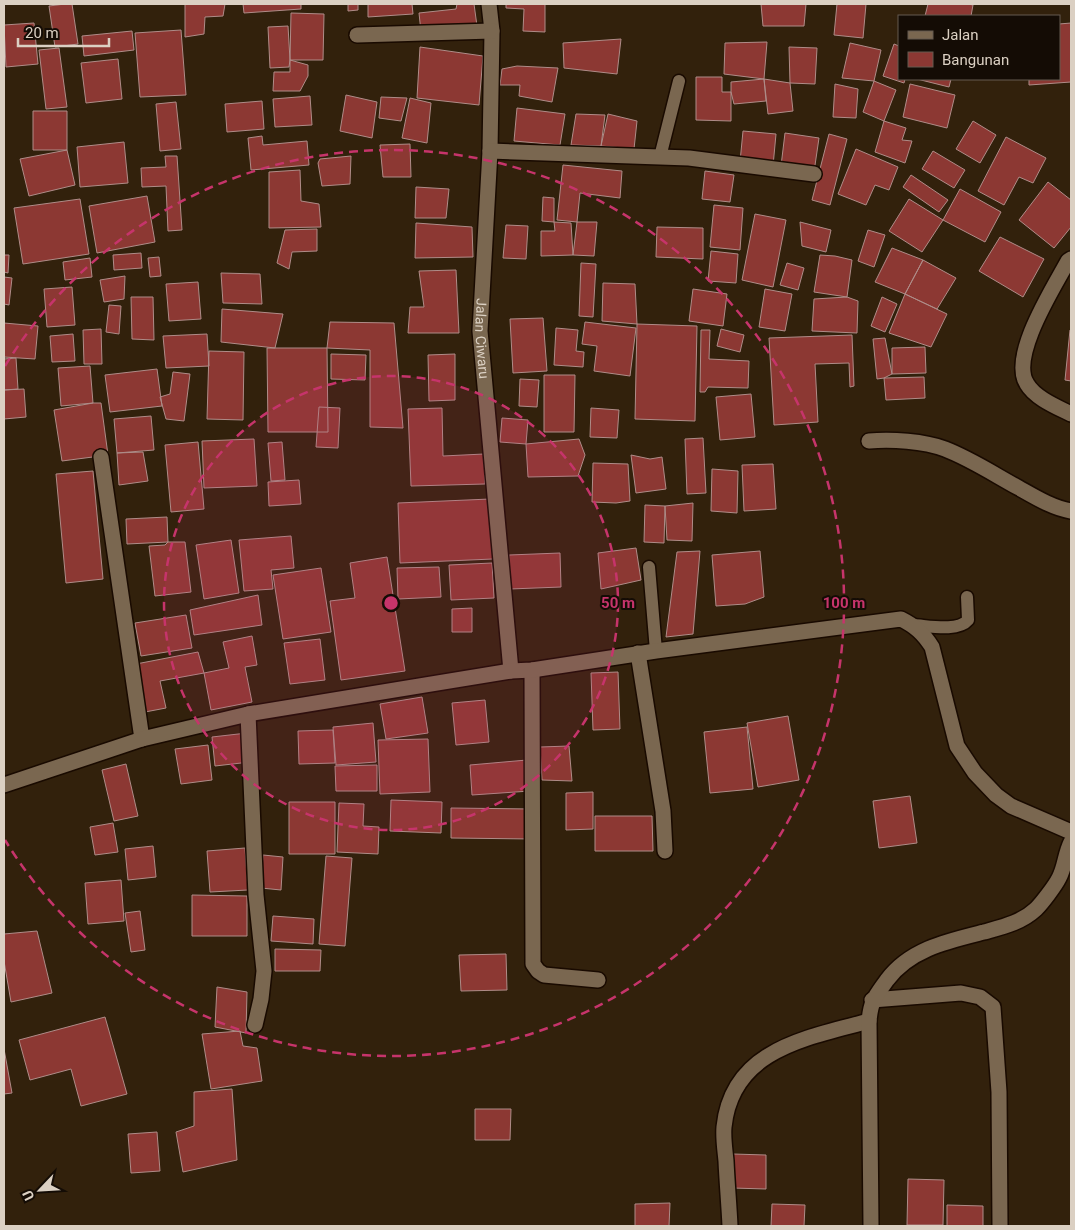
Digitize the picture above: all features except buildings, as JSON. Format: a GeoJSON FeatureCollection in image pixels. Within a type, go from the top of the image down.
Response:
{"type":"FeatureCollection","features":[{"type":"Feature","properties":{"kind":"street","name":"Jalan Ciwaru"},"geometry":{"type":"LineString","coordinates":[[489,4],[492,31],[490,151],[480,331],[511,671]]}},
{"type":"Feature","properties":{"kind":"street"},"geometry":{"type":"LineString","coordinates":[[357,34],[492,31]]}},
{"type":"Feature","properties":{"kind":"street"},"geometry":{"type":"LineString","coordinates":[[490,151],[688,158],[814,174]]}},
{"type":"Feature","properties":{"kind":"street"},"geometry":{"type":"LineString","coordinates":[[1071,259],[1068,261],[1027,342],[1022,366],[1027,385],[1037,394],[1071,414]]}},
{"type":"Feature","properties":{"kind":"street"},"geometry":{"type":"LineString","coordinates":[[869,441],[882,440],[919,443],[944,448],[1034,496],[1071,512]]}},
{"type":"Feature","properties":{"kind":"street"},"geometry":{"type":"LineString","coordinates":[[101,457],[142,738]]}},
{"type":"Feature","properties":{"kind":"street"},"geometry":{"type":"LineString","coordinates":[[4,785],[142,738],[248,714],[511,671],[532,670],[656,651],[900,619],[914,625],[924,634],[932,647],[957,746],[971,767],[996,795],[1011,806],[1071,832]]}},
{"type":"Feature","properties":{"kind":"street"},"geometry":{"type":"LineString","coordinates":[[638,654],[663,811],[665,851]]}},
{"type":"Feature","properties":{"kind":"street"},"geometry":{"type":"LineString","coordinates":[[532,670],[533,964],[544,975],[598,980]]}},
{"type":"Feature","properties":{"kind":"street"},"geometry":{"type":"LineString","coordinates":[[248,714],[256,895],[264,971],[256,1025]]}},
{"type":"Feature","properties":{"kind":"street"},"geometry":{"type":"LineString","coordinates":[[871,1226],[869,1021],[872,1000],[894,971],[912,957],[947,941],[1012,924],[1036,909],[1059,878],[1066,852],[1071,842]]}},
{"type":"Feature","properties":{"kind":"street"},"geometry":{"type":"LineString","coordinates":[[872,1000],[961,993],[980,997],[994,1007],[998,1092],[1000,1226]]}},
{"type":"Feature","properties":{"kind":"street"},"geometry":{"type":"LineString","coordinates":[[730,1226],[724,1129],[727,1108],[737,1085],[755,1064],[795,1041],[869,1021]]}},
{"type":"Feature","properties":{"kind":"lane"},"geometry":{"type":"LineString","coordinates":[[660,158],[679,81]]}},
{"type":"Feature","properties":{"kind":"lane"},"geometry":{"type":"LineString","coordinates":[[649,567],[656,651]]}},
{"type":"Feature","properties":{"kind":"lane"},"geometry":{"type":"LineString","coordinates":[[914,625],[956,627],[964,625],[968,620],[967,597]]}}]}
